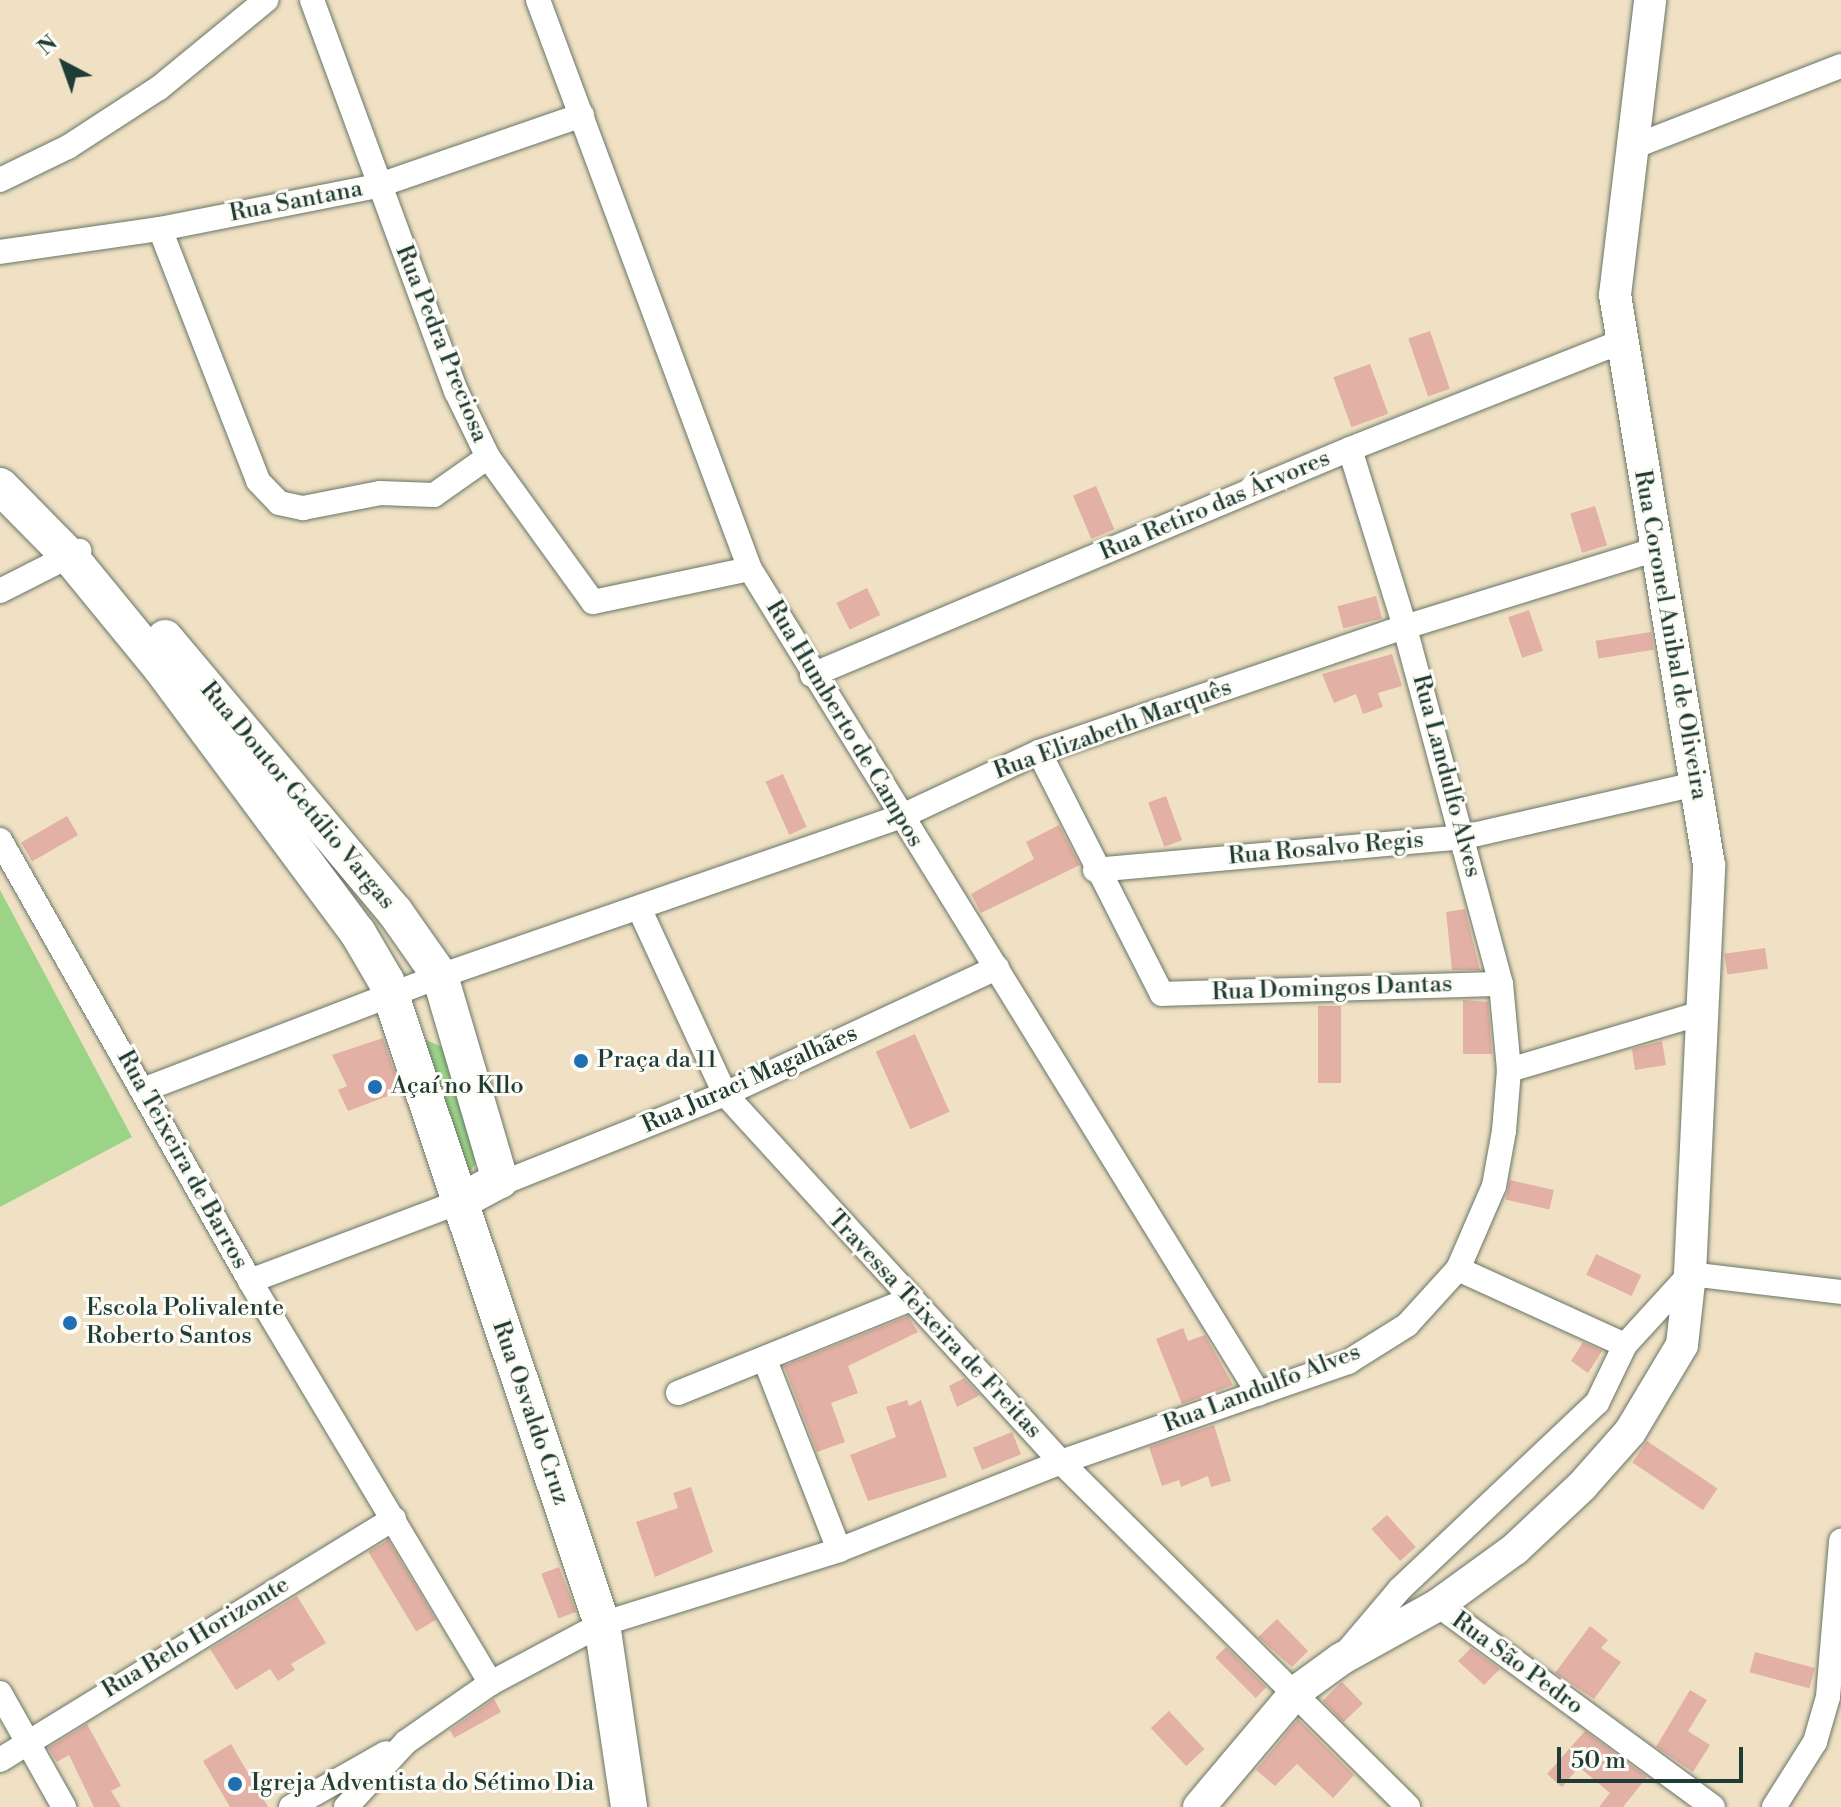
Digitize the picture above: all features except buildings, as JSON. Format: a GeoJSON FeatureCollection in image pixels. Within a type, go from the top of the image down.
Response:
{"type":"FeatureCollection","features":[{"type":"Feature","properties":{"kind":"main road","name":"Rua Doutor Getúlio Vargas"},"geometry":{"type":"LineString","coordinates":[[0,462],[77,552],[254,742],[395,912],[440,976],[498,1176]]}},
{"type":"Feature","properties":{"kind":"main road","name":"Rua Doutor Getúlio Vargas"},"geometry":{"type":"LineString","coordinates":[[0,486],[77,552],[358,933],[391,995],[408,1036],[458,1193]]}},
{"type":"Feature","properties":{"kind":"main road"},"geometry":{"type":"LineString","coordinates":[[408,1036],[452,1023]]}},
{"type":"Feature","properties":{"kind":"main road"},"geometry":{"type":"LineString","coordinates":[[458,1193],[498,1176]]}},
{"type":"Feature","properties":{"kind":"main road","name":"Rua Osvaldo Cruz"},"geometry":{"type":"LineString","coordinates":[[458,1193],[602,1624],[629,1807]]}},
{"type":"Feature","properties":{"kind":"street"},"geometry":{"type":"LineString","coordinates":[[3,171],[68,147],[159,88],[266,0]]}},
{"type":"Feature","properties":{"kind":"street","name":"Rua Pedra Preciosa"},"geometry":{"type":"LineString","coordinates":[[312,0],[377,186],[456,391],[488,457],[593,602],[750,569]]}},
{"type":"Feature","properties":{"kind":"street","name":"Rua Humberto de Campos"},"geometry":{"type":"LineString","coordinates":[[538,0],[750,569],[812,675],[997,968],[1259,1394]]}},
{"type":"Feature","properties":{"kind":"street","name":"Rua Coronel Anibal de Oliveira"},"geometry":{"type":"LineString","coordinates":[[1199,1807],[1297,1691],[1341,1659],[1438,1605],[1515,1549],[1630,1432],[1682,1345],[1690,1274],[1709,865],[1620,342],[1615,295],[1650,0]]}},
{"type":"Feature","properties":{"kind":"street"},"geometry":{"type":"LineString","coordinates":[[1633,147],[1841,66]]}},
{"type":"Feature","properties":{"kind":"street","name":"Rua Santana"},"geometry":{"type":"LineString","coordinates":[[0,252],[160,229],[377,186],[582,115]]}},
{"type":"Feature","properties":{"kind":"street"},"geometry":{"type":"LineString","coordinates":[[160,229],[267,494],[279,503],[303,508],[380,493],[434,495],[488,457]]}},
{"type":"Feature","properties":{"kind":"street","name":"Rua Retiro das Árvores"},"geometry":{"type":"LineString","coordinates":[[812,675],[1350,449],[1620,342]]}},
{"type":"Feature","properties":{"kind":"street","name":"Rua Landulfo Alves"},"geometry":{"type":"LineString","coordinates":[[406,1742],[491,1683],[602,1624],[839,1550],[1061,1462],[1348,1362],[1395,1332],[1458,1269],[1494,1186],[1509,1070],[1501,984],[1464,837],[1405,627],[1350,449]]}},
{"type":"Feature","properties":{"kind":"street","name":"Rua Elizabeth Marquês"},"geometry":{"type":"LineString","coordinates":[[143,1090],[440,976],[900,817],[1039,752],[1405,627],[1657,549]]}},
{"type":"Feature","properties":{"kind":"street"},"geometry":{"type":"LineString","coordinates":[[0,591],[77,552]]}},
{"type":"Feature","properties":{"kind":"street"},"geometry":{"type":"LineString","coordinates":[[1039,752],[1095,870]]}},
{"type":"Feature","properties":{"kind":"street","name":"Rua Rosalvo Regis"},"geometry":{"type":"LineString","coordinates":[[1095,870],[1464,837],[1696,784]]}},
{"type":"Feature","properties":{"kind":"street","name":"Rua Teixeira de Barros"},"geometry":{"type":"LineString","coordinates":[[2,840],[250,1281],[491,1683]]}},
{"type":"Feature","properties":{"kind":"street","name":"Rua Domingos Dantas"},"geometry":{"type":"LineString","coordinates":[[1095,870],[1162,994],[1501,984]]}},
{"type":"Feature","properties":{"kind":"street","name":"Travessa Teixeira de Freitas"},"geometry":{"type":"LineString","coordinates":[[639,908],[725,1094],[908,1300],[1061,1462],[1297,1691],[1408,1807]]}},
{"type":"Feature","properties":{"kind":"street","name":"Rua Juraci Magalhães"},"geometry":{"type":"LineString","coordinates":[[498,1176],[725,1094],[997,968]]}},
{"type":"Feature","properties":{"kind":"street"},"geometry":{"type":"LineString","coordinates":[[1509,1070],[1702,1013]]}},
{"type":"Feature","properties":{"kind":"street"},"geometry":{"type":"LineString","coordinates":[[250,1281],[458,1193]]}},
{"type":"Feature","properties":{"kind":"street"},"geometry":{"type":"LineString","coordinates":[[1458,1269],[1625,1345]]}},
{"type":"Feature","properties":{"kind":"street"},"geometry":{"type":"LineString","coordinates":[[1690,1274],[1841,1292]]}},
{"type":"Feature","properties":{"kind":"street","name":"Rua Coronel Anibal de Oliveira"},"geometry":{"type":"LineString","coordinates":[[1341,1659],[1400,1589],[1597,1403],[1625,1345],[1690,1274]]}},
{"type":"Feature","properties":{"kind":"street"},"geometry":{"type":"LineString","coordinates":[[678,1393],[908,1300]]}},
{"type":"Feature","properties":{"kind":"street"},"geometry":{"type":"LineString","coordinates":[[765,1360],[839,1550]]}},
{"type":"Feature","properties":{"kind":"street","name":"Rua Belo Horizonte"},"geometry":{"type":"LineString","coordinates":[[0,1760],[394,1519]]}},
{"type":"Feature","properties":{"kind":"street"},"geometry":{"type":"LineString","coordinates":[[1774,1807],[1815,1742],[1834,1698],[1841,1541]]}},
{"type":"Feature","properties":{"kind":"street","name":"Rua São Pedro"},"geometry":{"type":"LineString","coordinates":[[1438,1605],[1702,1804]]}},
{"type":"Feature","properties":{"kind":"street"},"geometry":{"type":"LineString","coordinates":[[0,1693],[64,1807]]}},
{"type":"Feature","properties":{"kind":"street"},"geometry":{"type":"LineString","coordinates":[[291,1807],[406,1742]]}},
{"type":"Feature","properties":{"kind":"street"},"geometry":{"type":"LineString","coordinates":[[346,1807],[406,1742]]}},
{"type":"Feature","properties":{"kind":"green space"},"geometry":{"type":"Polygon","coordinates":[[[0,890],[132,1137],[0,1207],[0,890]]]}},
{"type":"Feature","properties":{"kind":"green space"},"geometry":{"type":"Polygon","coordinates":[[[422,1038],[444,1048],[477,1162],[466,1177],[422,1038]]]}},
{"type":"Feature","properties":{"kind":"place","name":"Praça da 11"},"geometry":{"type":"Point","coordinates":[581,1061]}},
{"type":"Feature","properties":{"kind":"place","name":"Açaí no KIlo"},"geometry":{"type":"Point","coordinates":[375,1087]}},
{"type":"Feature","properties":{"kind":"place","name":"Escola Polivalente Roberto Santos"},"geometry":{"type":"Point","coordinates":[70,1323]}},
{"type":"Feature","properties":{"kind":"place","name":"Igreja Adventista do Sétimo Dia"},"geometry":{"type":"Point","coordinates":[235,1784]}}]}
